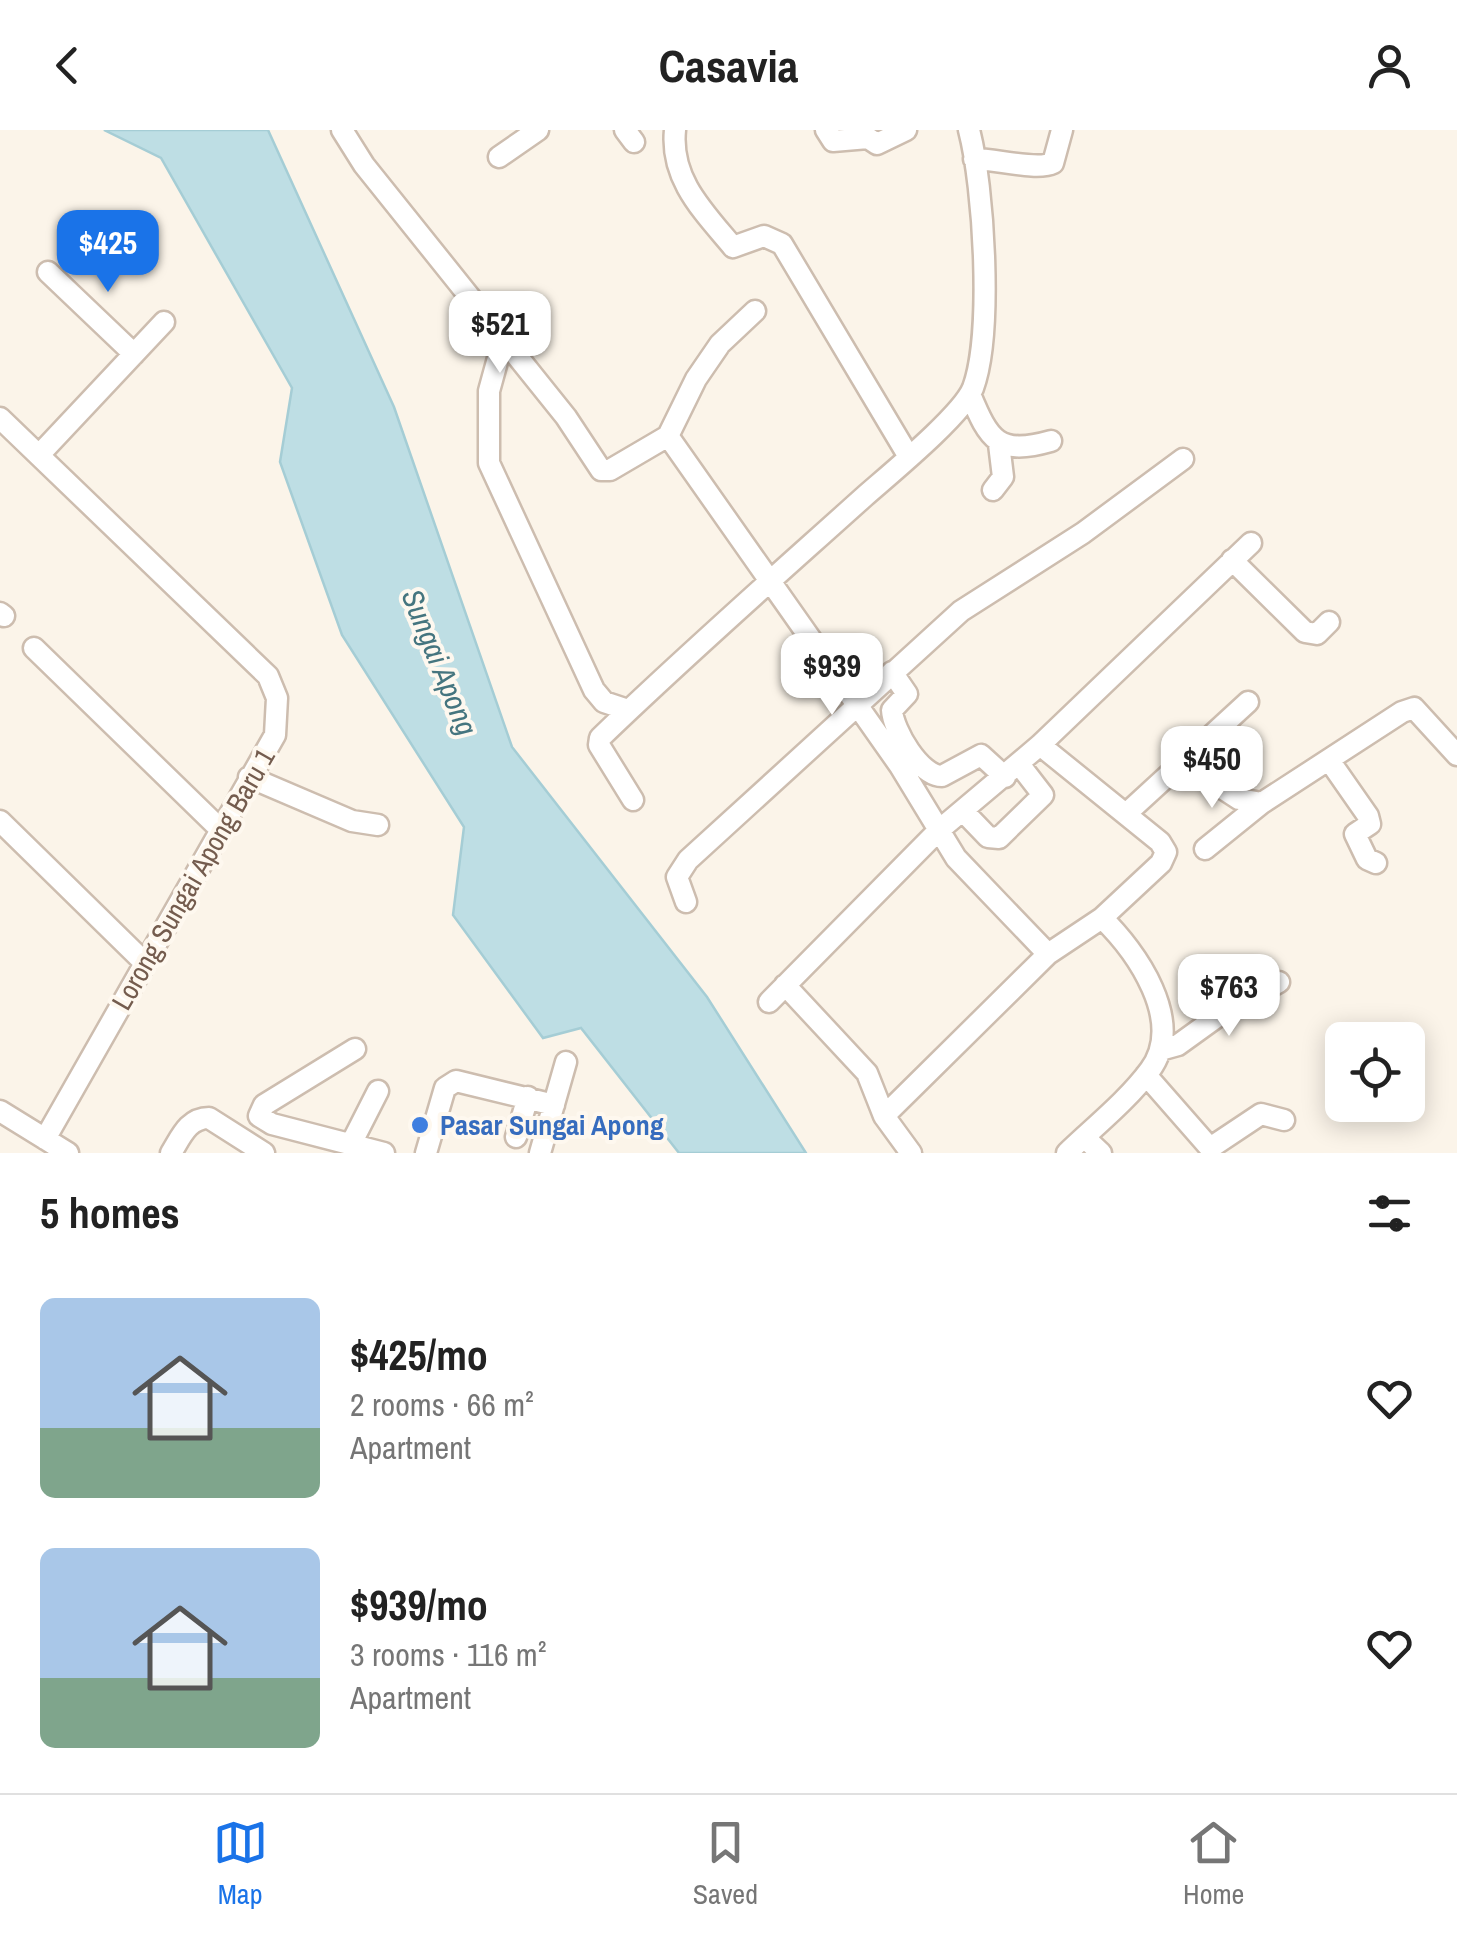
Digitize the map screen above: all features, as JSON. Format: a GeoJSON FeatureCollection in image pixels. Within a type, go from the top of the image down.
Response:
{"type":"FeatureCollection","features":[{"type":"Feature","properties":{"kind":"street"},"geometry":{"type":"LineString","coordinates":[[342,130],[364,165],[601,470],[610,470],[668,436],[696,378],[720,344],[754,311]]}},
{"type":"Feature","properties":{"kind":"street"},"geometry":{"type":"LineString","coordinates":[[675,130],[673,156],[680,180],[733,248],[764,236],[782,244],[909,457]]}},
{"type":"Feature","properties":{"kind":"street"},"geometry":{"type":"LineString","coordinates":[[826,130],[833,142],[868,138],[878,144],[906,130]]}},
{"type":"Feature","properties":{"kind":"street"},"geometry":{"type":"LineString","coordinates":[[633,800],[599,745],[600,738],[909,457],[970,394],[977,366],[985,271],[969,130]]}},
{"type":"Feature","properties":{"kind":"street"},"geometry":{"type":"LineString","coordinates":[[974,160],[1007,159],[1044,168],[1053,163],[1062,130]]}},
{"type":"Feature","properties":{"kind":"street"},"geometry":{"type":"LineString","coordinates":[[499,158],[534,131]]}},
{"type":"Feature","properties":{"kind":"street"},"geometry":{"type":"LineString","coordinates":[[48,272],[134,354]]}},
{"type":"Feature","properties":{"kind":"street"},"geometry":{"type":"LineString","coordinates":[[39,455],[164,322]]}},
{"type":"Feature","properties":{"kind":"street"},"geometry":{"type":"LineString","coordinates":[[503,340],[489,391],[489,463],[594,690],[604,702],[628,710]]}},
{"type":"Feature","properties":{"kind":"street"},"geometry":{"type":"LineString","coordinates":[[970,394],[988,435],[999,444],[1014,448],[1050,442]]}},
{"type":"Feature","properties":{"kind":"street","name":"Lorong Sungai Apong Baru 1"},"geometry":{"type":"LineString","coordinates":[[0,418],[268,676],[279,717],[275,735],[45,1139]]}},
{"type":"Feature","properties":{"kind":"street"},"geometry":{"type":"LineString","coordinates":[[668,436],[854,706],[907,760],[934,776],[981,756],[1012,770],[1043,795],[999,838],[988,836],[964,811]]}},
{"type":"Feature","properties":{"kind":"street"},"geometry":{"type":"LineString","coordinates":[[993,490],[1003,477],[999,444]]}},
{"type":"Feature","properties":{"kind":"street"},"geometry":{"type":"LineString","coordinates":[[686,902],[678,878],[688,860],[854,706],[961,611],[1083,533],[1182,458]]}},
{"type":"Feature","properties":{"kind":"street"},"geometry":{"type":"LineString","coordinates":[[769,1002],[938,830],[1040,745],[1251,543]]}},
{"type":"Feature","properties":{"kind":"street"},"geometry":{"type":"LineString","coordinates":[[1232,560],[1305,632],[1317,634],[1329,622]]}},
{"type":"Feature","properties":{"kind":"street"},"geometry":{"type":"LineString","coordinates":[[34,648],[219,828]]}},
{"type":"Feature","properties":{"kind":"street"},"geometry":{"type":"LineString","coordinates":[[892,672],[907,694],[892,710],[893,720],[938,830],[956,858],[1048,954]]}},
{"type":"Feature","properties":{"kind":"street"},"geometry":{"type":"LineString","coordinates":[[1127,813],[1185,764],[1248,702]]}},
{"type":"Feature","properties":{"kind":"street"},"geometry":{"type":"LineString","coordinates":[[1205,849],[1262,803],[1402,712],[1414,708],[1457,754]]}},
{"type":"Feature","properties":{"kind":"street"},"geometry":{"type":"LineString","coordinates":[[884,1116],[1048,954],[1102,918],[1161,863],[1166,852],[1127,813],[1040,745]]}},
{"type":"Feature","properties":{"kind":"street"},"geometry":{"type":"LineString","coordinates":[[1329,760],[1368,816],[1370,824],[1355,834],[1368,860],[1376,863]]}},
{"type":"Feature","properties":{"kind":"street"},"geometry":{"type":"LineString","coordinates":[[1185,764],[1239,799],[1262,803]]}},
{"type":"Feature","properties":{"kind":"street"},"geometry":{"type":"LineString","coordinates":[[249,778],[352,821],[378,824]]}},
{"type":"Feature","properties":{"kind":"street"},"geometry":{"type":"LineString","coordinates":[[0,822],[144,962]]}},
{"type":"Feature","properties":{"kind":"street"},"geometry":{"type":"LineString","coordinates":[[1067,1153],[1146,1074],[1160,1050],[1160,1024],[1148,978],[1129,944],[1102,918]]}},
{"type":"Feature","properties":{"kind":"street"},"geometry":{"type":"LineString","coordinates":[[1160,1050],[1178,1045],[1221,1014],[1280,982]]}},
{"type":"Feature","properties":{"kind":"street"},"geometry":{"type":"LineString","coordinates":[[786,985],[867,1073],[884,1116],[911,1153]]}},
{"type":"Feature","properties":{"kind":"street"},"geometry":{"type":"LineString","coordinates":[[356,1049],[264,1105],[259,1116],[272,1124],[384,1153]]}},
{"type":"Feature","properties":{"kind":"street"},"geometry":{"type":"LineString","coordinates":[[540,1153],[566,1062]]}},
{"type":"Feature","properties":{"kind":"street"},"geometry":{"type":"LineString","coordinates":[[1146,1074],[1210,1148],[1217,1148],[1261,1114],[1284,1120]]}},
{"type":"Feature","properties":{"kind":"street"},"geometry":{"type":"LineString","coordinates":[[426,1153],[445,1088],[456,1081],[554,1105]]}},
{"type":"Feature","properties":{"kind":"street"},"geometry":{"type":"LineString","coordinates":[[350,1144],[378,1091]]}},
{"type":"Feature","properties":{"kind":"street"},"geometry":{"type":"LineString","coordinates":[[516,1137],[528,1098]]}},
{"type":"Feature","properties":{"kind":"street"},"geometry":{"type":"LineString","coordinates":[[0,1111],[68,1153]]}},
{"type":"Feature","properties":{"kind":"street"},"geometry":{"type":"LineString","coordinates":[[170,1153],[187,1127],[199,1118],[209,1118],[264,1153]]}},
{"type":"Feature","properties":{"kind":"street"},"geometry":{"type":"LineString","coordinates":[[1084,1137],[1101,1153]]}},
{"type":"Feature","properties":{"kind":"water","name":"Sungai Apong"},"geometry":{"type":"Polygon","coordinates":[[[104,130],[268,130],[394,407],[512,747],[707,997],[806,1153],[679,1153],[581,1028],[543,1038],[453,915],[464,827],[342,635],[280,462],[292,388],[161,158],[104,130]]]}},
{"type":"Feature","properties":{"kind":"place","name":"Pasar Sungai Apong"},"geometry":{"type":"Point","coordinates":[420,1125]}}]}
